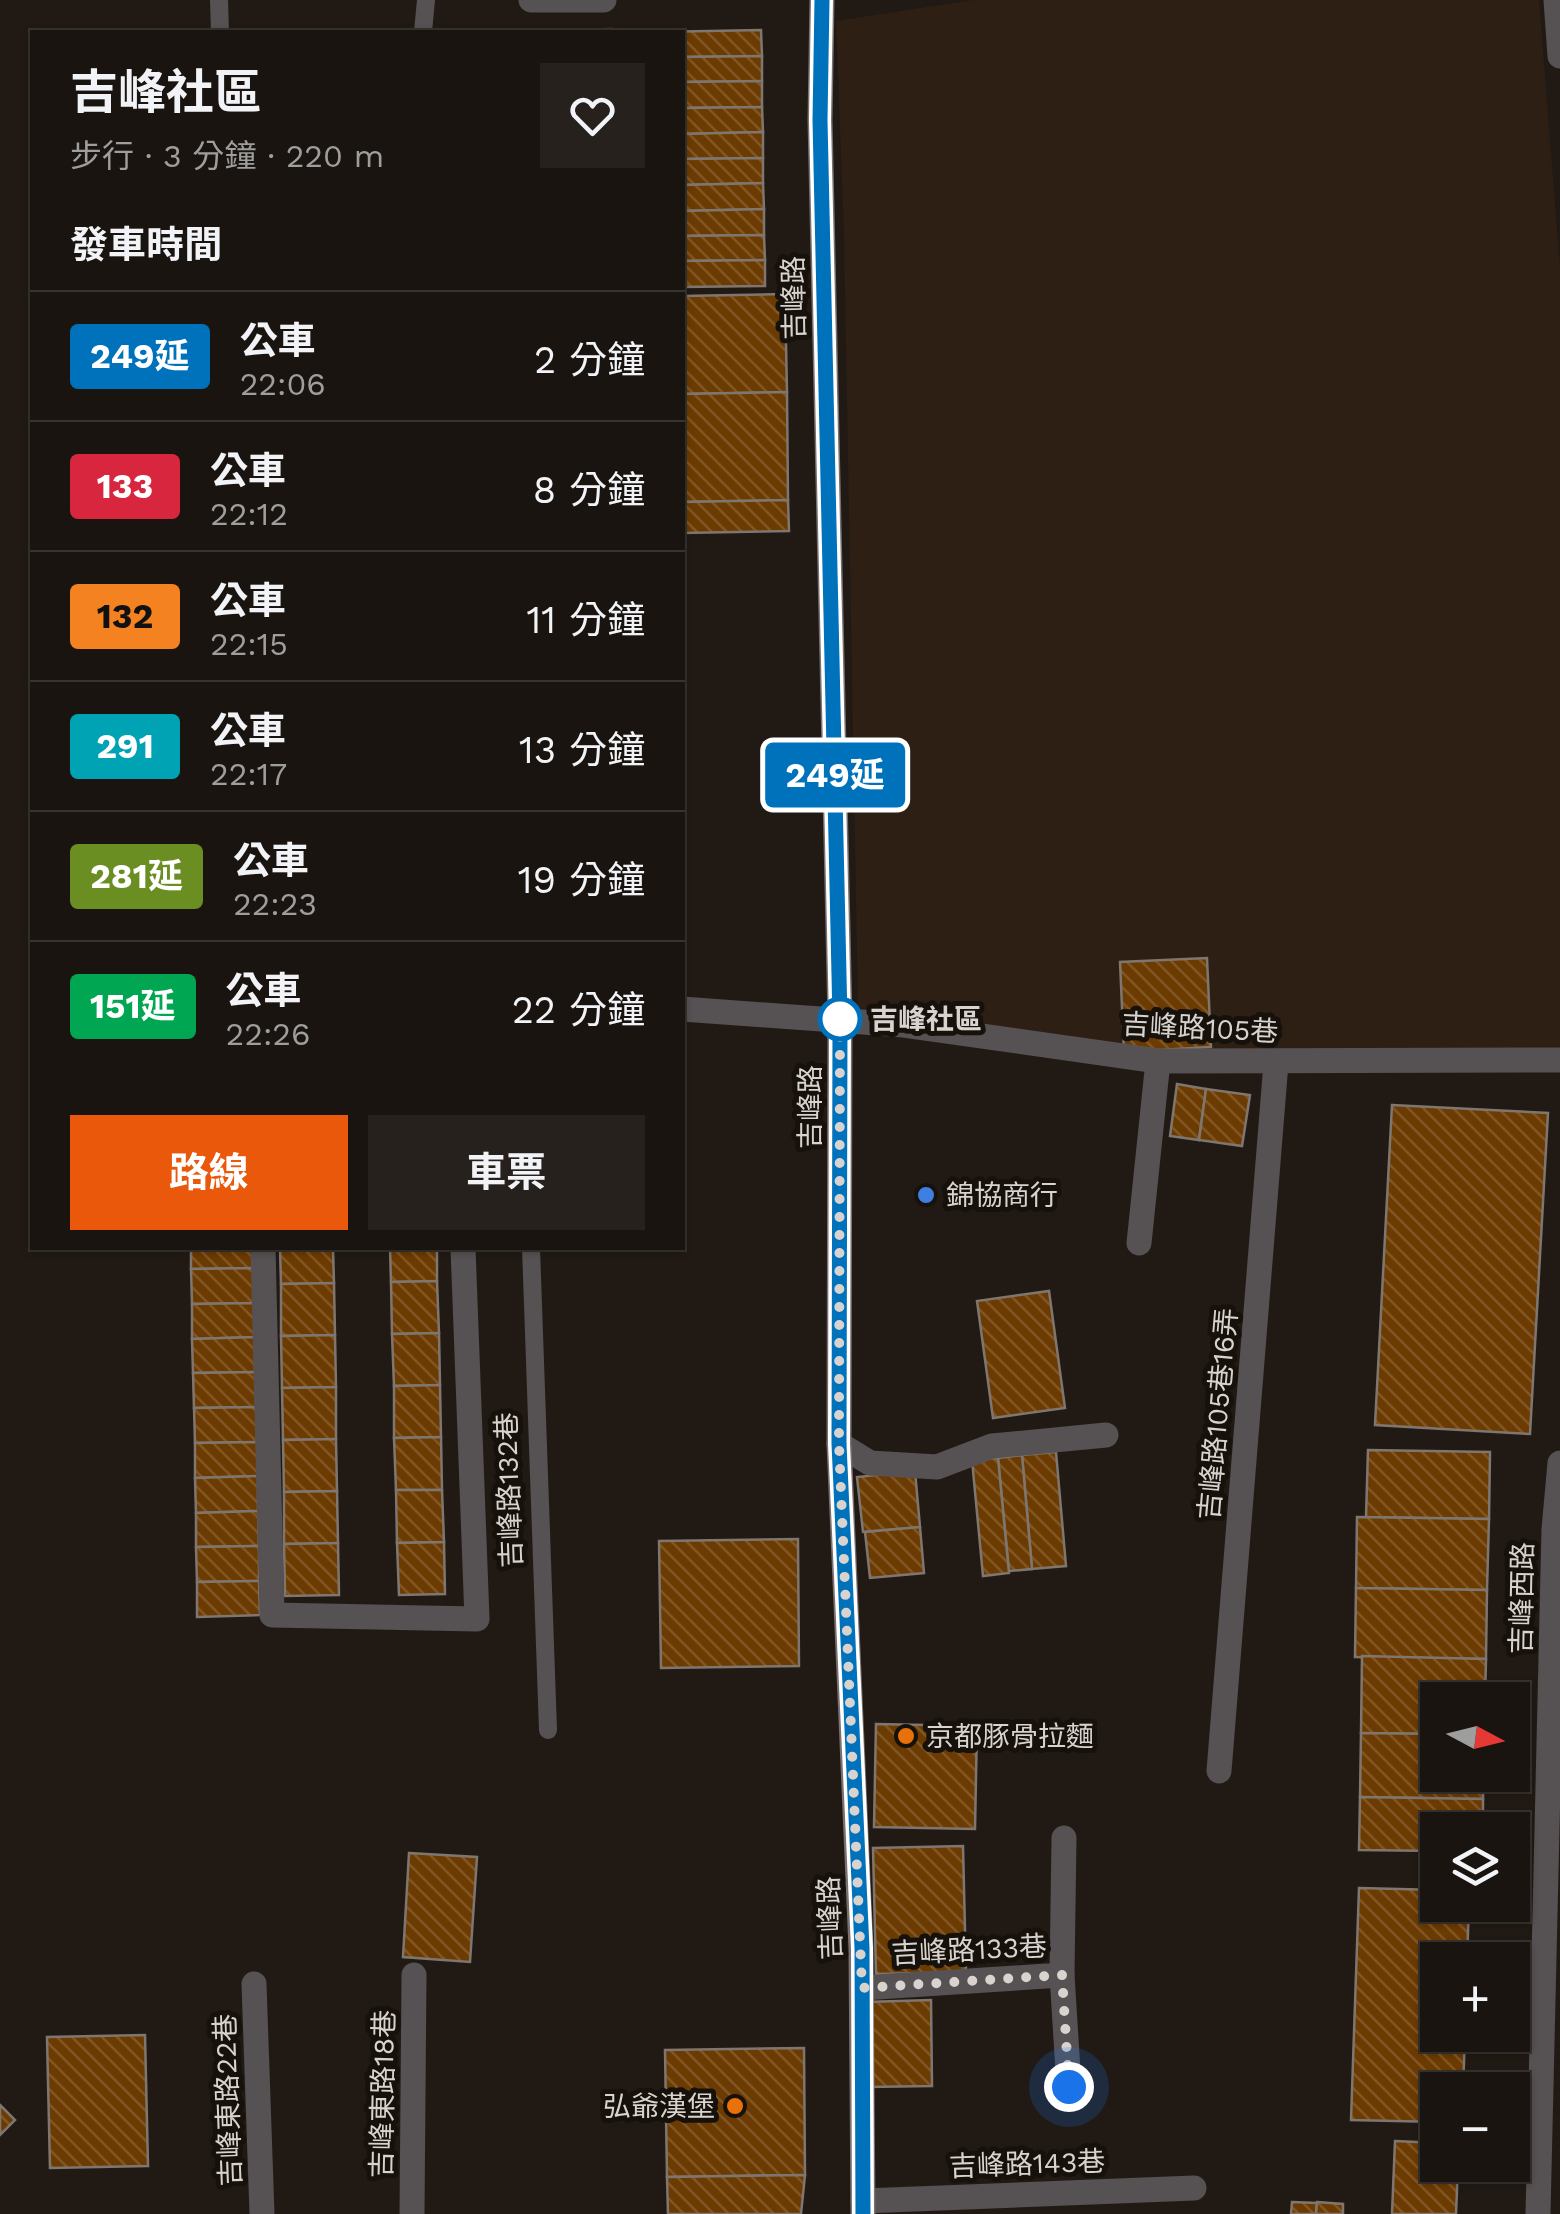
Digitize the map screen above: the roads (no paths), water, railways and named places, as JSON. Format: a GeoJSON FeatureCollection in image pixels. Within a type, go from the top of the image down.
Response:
{"type":"FeatureCollection","features":[{"type":"Feature","properties":{"kind":"street"},"geometry":{"type":"LineString","coordinates":[[530,0],[604,0]]}},
{"type":"Feature","properties":{"kind":"street","name":"吉峰路"},"geometry":{"type":"LineString","coordinates":[[822,0],[820,120],[840,1020],[839,1444],[862,1988],[863,2208]]}},
{"type":"Feature","properties":{"kind":"street"},"geometry":{"type":"LineString","coordinates":[[1556,0],[1560,56]]}},
{"type":"Feature","properties":{"kind":"street"},"geometry":{"type":"LineString","coordinates":[[685,1008],[840,1020]]}},
{"type":"Feature","properties":{"kind":"street","name":"吉峰路105巷"},"geometry":{"type":"LineString","coordinates":[[840,1020],[1158,1061],[1560,1060]]}},
{"type":"Feature","properties":{"kind":"street"},"geometry":{"type":"LineString","coordinates":[[1139,1243],[1158,1061]]}},
{"type":"Feature","properties":{"kind":"street","name":"吉峰路105巷16弄"},"geometry":{"type":"LineString","coordinates":[[1219,1771],[1276,1063]]}},
{"type":"Feature","properties":{"kind":"street"},"geometry":{"type":"LineString","coordinates":[[263,1250],[272,1614],[477,1620],[463,1250]]}},
{"type":"Feature","properties":{"kind":"street"},"geometry":{"type":"LineString","coordinates":[[839,1444],[870,1463],[938,1467],[992,1446],[1106,1435]]}},
{"type":"Feature","properties":{"kind":"street","name":"吉峰西路"},"geometry":{"type":"LineString","coordinates":[[1538,2214],[1551,1983],[1554,1529],[1560,1463]]}},
{"type":"Feature","properties":{"kind":"street","name":"吉峰路133巷"},"geometry":{"type":"LineString","coordinates":[[862,1988],[1062,1975],[1064,1838]]}},
{"type":"Feature","properties":{"kind":"street","name":"吉峰東路18巷"},"geometry":{"type":"LineString","coordinates":[[412,2214],[414,1975]]}},
{"type":"Feature","properties":{"kind":"street"},"geometry":{"type":"LineString","coordinates":[[1062,1975],[1069,2087]]}},
{"type":"Feature","properties":{"kind":"street","name":"吉峰東路22巷"},"geometry":{"type":"LineString","coordinates":[[254,1984],[262,2214]]}},
{"type":"Feature","properties":{"kind":"street","name":"吉峰路143巷"},"geometry":{"type":"LineString","coordinates":[[863,2208],[1194,2188]]}},
{"type":"Feature","properties":{"kind":"lane"},"geometry":{"type":"LineString","coordinates":[[219,0],[220,30]]}},
{"type":"Feature","properties":{"kind":"lane"},"geometry":{"type":"LineString","coordinates":[[423,30],[426,0]]}},
{"type":"Feature","properties":{"kind":"lane","name":"吉峰路132巷"},"geometry":{"type":"LineString","coordinates":[[531,1250],[548,1730]]}},
{"type":"Feature","properties":{"kind":"place","name":"吉峰社區"},"geometry":{"type":"Point","coordinates":[840,1019]}},
{"type":"Feature","properties":{"kind":"place","name":"錦協商行"},"geometry":{"type":"Point","coordinates":[926,1195]}},
{"type":"Feature","properties":{"kind":"place","name":"京都豚骨拉麵"},"geometry":{"type":"Point","coordinates":[906,1736]}},
{"type":"Feature","properties":{"kind":"place","name":"弘爺漢堡"},"geometry":{"type":"Point","coordinates":[735,2106]}}]}
